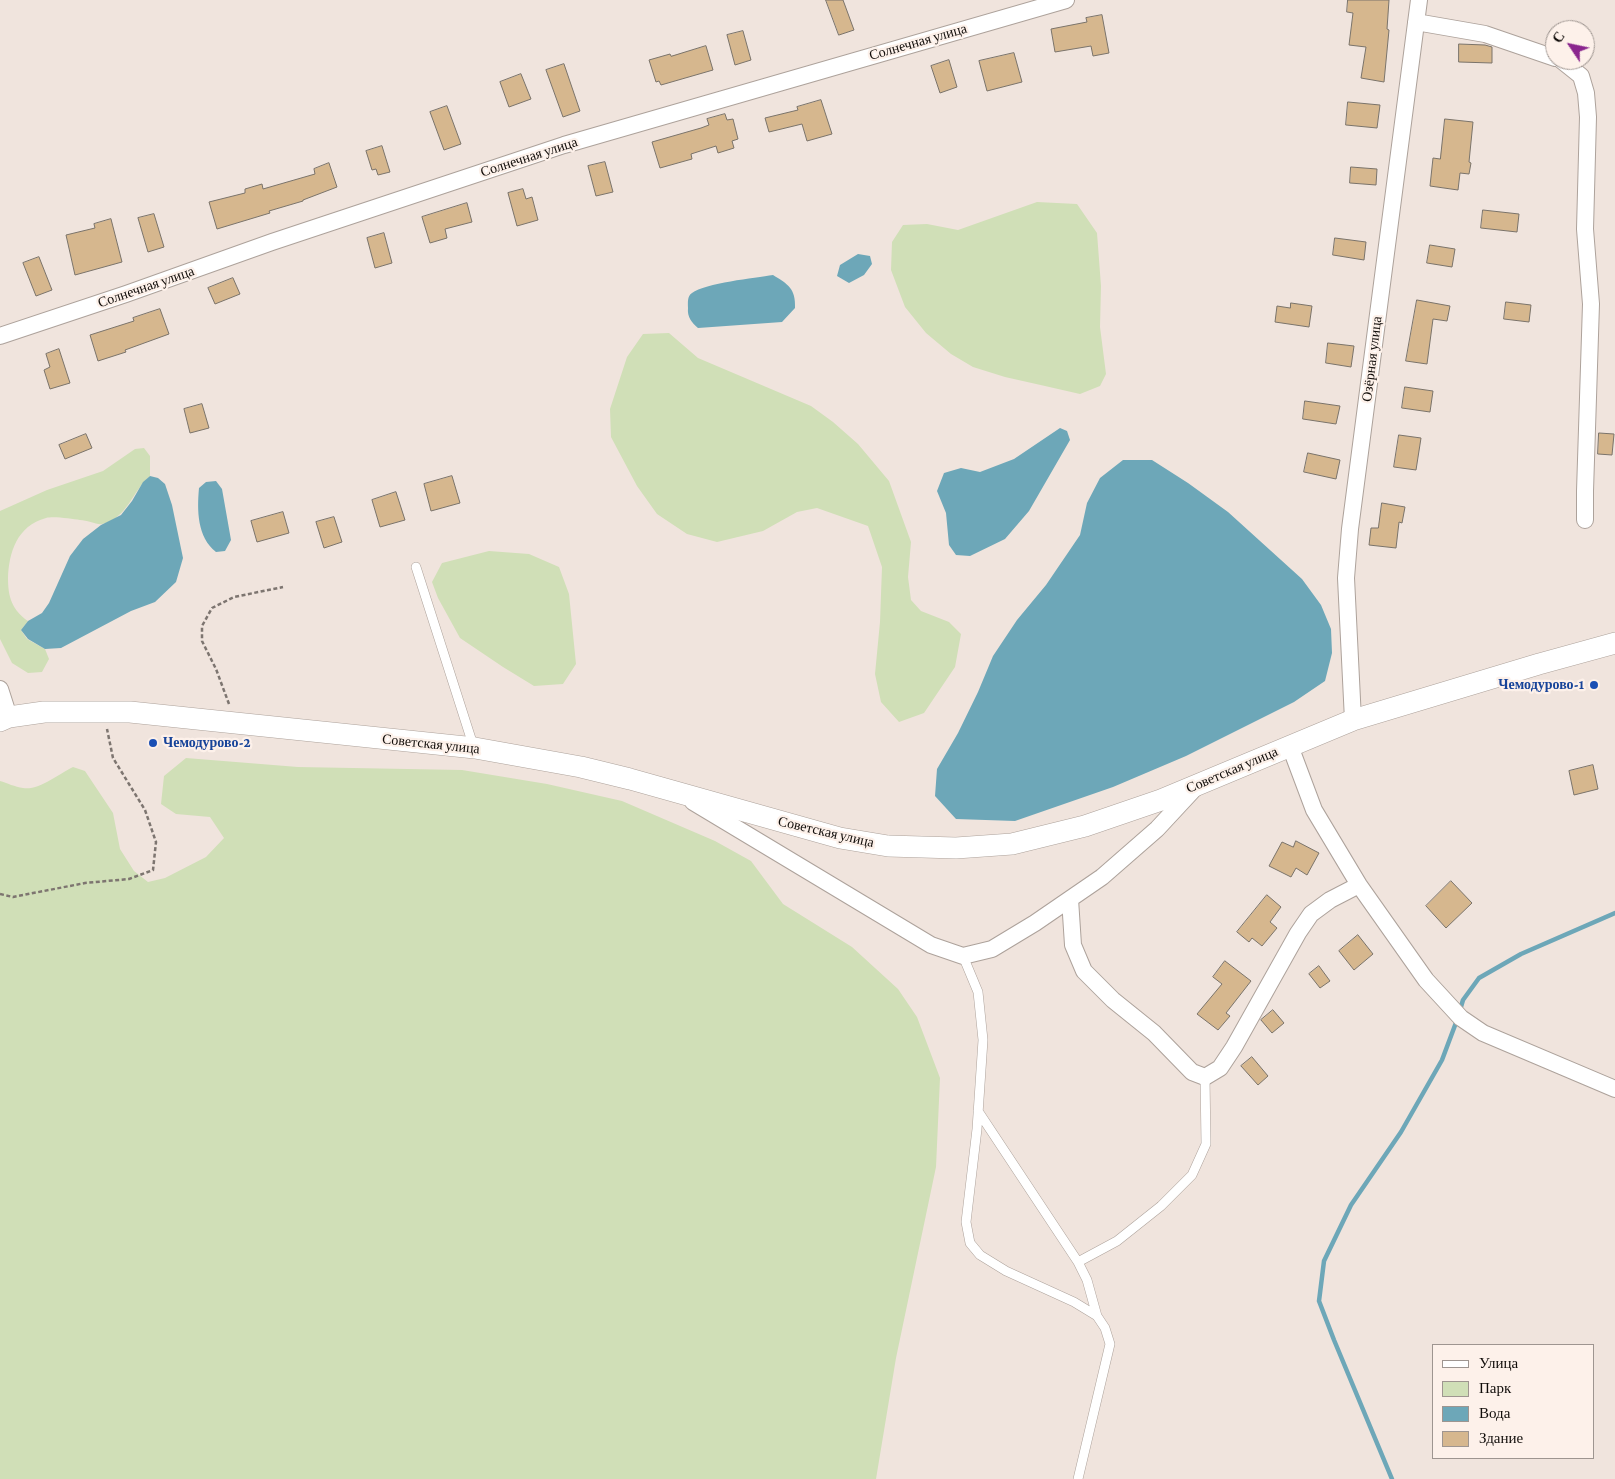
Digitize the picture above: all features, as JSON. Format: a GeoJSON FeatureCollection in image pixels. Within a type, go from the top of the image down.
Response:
{"type":"FeatureCollection","features":[{"type":"Feature","properties":{"kind":"street","name":"Солнечная улица"},"geometry":{"type":"LineString","coordinates":[[0,336],[564,144],[1066,0]]}},
{"type":"Feature","properties":{"kind":"street","name":"Озёрная улица"},"geometry":{"type":"LineString","coordinates":[[1353,720],[1346,578],[1350,529],[1418,0]]}},
{"type":"Feature","properties":{"kind":"street"},"geometry":{"type":"LineString","coordinates":[[1416,22],[1485,34],[1545,55]]}},
{"type":"Feature","properties":{"kind":"street"},"geometry":{"type":"LineString","coordinates":[[1574,70],[1582,76],[1588,117],[1584,229],[1591,304],[1585,520]]}},
{"type":"Feature","properties":{"kind":"street","name":"Советская улица"},"geometry":{"type":"LineString","coordinates":[[5,719],[44,712],[130,712],[474,748],[581,767],[840,838],[888,846],[956,848],[1012,844],[1085,826],[1161,800],[1353,720],[1529,666],[1615,643]]}},
{"type":"Feature","properties":{"kind":"street"},"geometry":{"type":"LineString","coordinates":[[0,689],[5,719]]}},
{"type":"Feature","properties":{"kind":"street"},"geometry":{"type":"LineString","coordinates":[[1290,746],[1314,810],[1359,885],[1426,980],[1456,1012],[1483,1034],[1615,1088]]}},
{"type":"Feature","properties":{"kind":"street"},"geometry":{"type":"LineString","coordinates":[[678,793],[931,945],[963,956],[992,949],[1102,877],[1157,830],[1199,784]]}},
{"type":"Feature","properties":{"kind":"street"},"geometry":{"type":"LineString","coordinates":[[1070,899],[1073,945],[1084,972],[1113,1000],[1154,1033],[1192,1072],[1205,1077],[1220,1068],[1234,1047],[1298,933],[1311,914],[1330,900],[1359,885]]}},
{"type":"Feature","properties":{"kind":"lane"},"geometry":{"type":"LineString","coordinates":[[416,567],[474,748]]}},
{"type":"Feature","properties":{"kind":"lane"},"geometry":{"type":"LineString","coordinates":[[963,956],[978,992],[983,1040],[978,1111],[966,1222],[970,1243],[980,1255],[1006,1271],[1074,1302],[1097,1316]]}},
{"type":"Feature","properties":{"kind":"lane"},"geometry":{"type":"LineString","coordinates":[[1078,1262],[1117,1240],[1161,1206],[1192,1174],[1206,1144],[1205,1077]]}},
{"type":"Feature","properties":{"kind":"lane"},"geometry":{"type":"LineString","coordinates":[[978,1111],[1078,1262],[1088,1280],[1097,1316],[1105,1328],[1110,1344],[1078,1479]]}},
{"type":"Feature","properties":{"kind":"path"},"geometry":{"type":"LineString","coordinates":[[233,723],[227,696],[202,641],[202,626],[212,608],[234,597],[283,587]]}},
{"type":"Feature","properties":{"kind":"path"},"geometry":{"type":"LineString","coordinates":[[0,894],[13,897],[85,883],[129,879],[153,870],[156,842],[144,810],[114,758],[104,712]]}},
{"type":"Feature","properties":{"kind":"green space"},"geometry":{"type":"Polygon","coordinates":[[[1037,202],[1077,204],[1097,233],[1101,286],[1100,327],[1106,374],[1100,386],[1080,394],[1005,377],[973,367],[951,354],[926,333],[905,307],[891,270],[892,242],[903,225],[927,224],[958,230],[1037,202]]]}},
{"type":"Feature","properties":{"kind":"green space"},"geometry":{"type":"Polygon","coordinates":[[[669,333],[698,358],[811,406],[858,444],[889,481],[911,542],[908,577],[911,600],[921,611],[949,622],[961,634],[955,667],[924,713],[899,722],[881,702],[875,674],[880,622],[882,567],[868,526],[817,508],[797,512],[763,531],[717,542],[687,534],[657,514],[637,486],[611,437],[610,409],[627,357],[643,334],[669,333]]]}},
{"type":"Feature","properties":{"kind":"green space"},"geometry":{"type":"Polygon","coordinates":[[[144,448],[150,456],[150,476],[118,516],[102,524],[68,518],[46,518],[28,527],[16,541],[9,568],[8,585],[10,597],[18,612],[28,621],[21,630],[27,639],[45,649],[49,659],[42,672],[28,673],[12,663],[0,639],[0,511],[47,490],[103,471],[135,449],[144,448]]]}},
{"type":"Feature","properties":{"kind":"green space"},"geometry":{"type":"Polygon","coordinates":[[[489,551],[529,554],[559,567],[569,594],[576,664],[563,684],[534,686],[460,638],[438,598],[432,582],[442,563],[489,551]]]}},
{"type":"Feature","properties":{"kind":"green space"},"geometry":{"type":"Polygon","coordinates":[[[186,758],[298,767],[462,770],[547,784],[622,801],[715,841],[751,861],[783,904],[852,947],[898,989],[917,1017],[940,1078],[936,1167],[896,1358],[876,1479],[0,1479],[0,781],[17,787],[29,788],[42,785],[73,767],[85,771],[113,813],[120,849],[134,871],[148,882],[165,878],[206,857],[224,838],[210,817],[176,814],[161,804],[164,776],[186,758]]]}},
{"type":"Feature","properties":{"kind":"water"},"geometry":{"type":"Polygon","coordinates":[[[858,254],[870,256],[872,264],[864,275],[849,283],[837,276],[840,265],[858,254]]]}},
{"type":"Feature","properties":{"kind":"water"},"geometry":{"type":"Polygon","coordinates":[[[773,275],[787,284],[795,301],[795,308],[782,322],[698,328],[690,320],[688,302],[690,294],[698,289],[743,279],[773,275]]]}},
{"type":"Feature","properties":{"kind":"water"},"geometry":{"type":"Polygon","coordinates":[[[1060,428],[1067,431],[1070,440],[1029,511],[1005,539],[970,556],[956,555],[949,545],[946,513],[937,491],[944,473],[961,468],[980,472],[1014,459],[1060,428]]]}},
{"type":"Feature","properties":{"kind":"water"},"geometry":{"type":"Polygon","coordinates":[[[1123,460],[1152,460],[1188,483],[1228,512],[1302,579],[1321,605],[1331,629],[1332,653],[1325,681],[1294,702],[1186,756],[1113,787],[1015,821],[956,819],[935,796],[937,769],[958,733],[993,656],[1017,620],[1046,585],[1080,535],[1087,503],[1100,478],[1123,460]]]}},
{"type":"Feature","properties":{"kind":"water"},"geometry":{"type":"Polygon","coordinates":[[[150,476],[158,478],[165,484],[172,505],[183,558],[176,582],[155,602],[131,611],[61,648],[45,649],[28,639],[21,630],[28,621],[42,613],[49,603],[70,556],[83,539],[101,525],[121,515],[143,482],[150,476]]]}},
{"type":"Feature","properties":{"kind":"water"},"geometry":{"type":"Polygon","coordinates":[[[216,481],[222,489],[231,540],[225,551],[216,552],[205,539],[198,514],[198,505],[199,488],[206,482],[216,481]]]}},
{"type":"Feature","properties":{"kind":"building"},"geometry":{"type":"Polygon","coordinates":[[[826,0],[843,0],[854,30],[839,35],[826,0]]]}},
{"type":"Feature","properties":{"kind":"building"},"geometry":{"type":"Polygon","coordinates":[[[1348,0],[1389,0],[1387,29],[1389,30],[1384,82],[1361,78],[1366,47],[1349,45],[1353,13],[1347,12],[1348,0]]]}},
{"type":"Feature","properties":{"kind":"building"},"geometry":{"type":"Polygon","coordinates":[[[1102,15],[1109,53],[1093,56],[1091,46],[1055,52],[1051,29],[1087,22],[1086,18],[1102,15]]]}},
{"type":"Feature","properties":{"kind":"building"},"geometry":{"type":"Polygon","coordinates":[[[743,31],[751,60],[735,65],[727,35],[743,31]]]}},
{"type":"Feature","properties":{"kind":"building"},"geometry":{"type":"Polygon","coordinates":[[[1459,44],[1492,47],[1492,63],[1459,62],[1459,44]]]}},
{"type":"Feature","properties":{"kind":"building"},"geometry":{"type":"Polygon","coordinates":[[[706,46],[713,70],[661,85],[659,81],[656,82],[649,60],[706,46]]]}},
{"type":"Feature","properties":{"kind":"building"},"geometry":{"type":"Polygon","coordinates":[[[1014,53],[1022,82],[987,91],[979,61],[1014,53]]]}},
{"type":"Feature","properties":{"kind":"building"},"geometry":{"type":"Polygon","coordinates":[[[949,60],[957,87],[940,93],[931,66],[949,60]]]}},
{"type":"Feature","properties":{"kind":"building"},"geometry":{"type":"Polygon","coordinates":[[[564,64],[580,111],[563,117],[546,70],[564,64]]]}},
{"type":"Feature","properties":{"kind":"building"},"geometry":{"type":"Polygon","coordinates":[[[521,74],[531,99],[509,107],[500,82],[521,74]]]}},
{"type":"Feature","properties":{"kind":"building"},"geometry":{"type":"Polygon","coordinates":[[[821,100],[832,134],[807,141],[802,124],[769,132],[765,118],[798,110],[797,107],[821,100]]]}},
{"type":"Feature","properties":{"kind":"building"},"geometry":{"type":"Polygon","coordinates":[[[1348,102],[1380,105],[1377,128],[1346,125],[1348,102]]]}},
{"type":"Feature","properties":{"kind":"building"},"geometry":{"type":"Polygon","coordinates":[[[447,106],[461,144],[444,150],[430,112],[447,106]]]}},
{"type":"Feature","properties":{"kind":"building"},"geometry":{"type":"Polygon","coordinates":[[[725,114],[727,120],[733,119],[738,139],[732,141],[734,148],[718,153],[716,146],[691,154],[692,159],[660,168],[652,142],[709,125],[707,119],[725,114]]]}},
{"type":"Feature","properties":{"kind":"building"},"geometry":{"type":"Polygon","coordinates":[[[1445,119],[1473,122],[1469,174],[1460,173],[1458,190],[1430,186],[1433,158],[1440,159],[1445,119]]]}},
{"type":"Feature","properties":{"kind":"building"},"geometry":{"type":"Polygon","coordinates":[[[382,146],[390,172],[378,175],[376,169],[372,170],[366,151],[382,146]]]}},
{"type":"Feature","properties":{"kind":"building"},"geometry":{"type":"Polygon","coordinates":[[[605,162],[613,192],[596,196],[588,166],[605,162]]]}},
{"type":"Feature","properties":{"kind":"building"},"geometry":{"type":"Polygon","coordinates":[[[329,163],[337,187],[303,201],[269,211],[270,213],[217,229],[209,202],[245,193],[245,189],[262,184],[263,189],[315,174],[314,169],[329,163]]]}},
{"type":"Feature","properties":{"kind":"building"},"geometry":{"type":"Polygon","coordinates":[[[1351,167],[1377,169],[1376,185],[1350,183],[1351,167]]]}},
{"type":"Feature","properties":{"kind":"building"},"geometry":{"type":"Polygon","coordinates":[[[523,189],[526,199],[532,197],[538,220],[517,226],[508,193],[523,189]]]}},
{"type":"Feature","properties":{"kind":"building"},"geometry":{"type":"Polygon","coordinates":[[[467,203],[472,222],[445,229],[447,238],[430,243],[422,217],[467,203]]]}},
{"type":"Feature","properties":{"kind":"building"},"geometry":{"type":"Polygon","coordinates":[[[1483,210],[1519,214],[1517,232],[1481,228],[1483,210]]]}},
{"type":"Feature","properties":{"kind":"building"},"geometry":{"type":"Polygon","coordinates":[[[154,214],[164,247],[148,252],[138,218],[154,214]]]}},
{"type":"Feature","properties":{"kind":"building"},"geometry":{"type":"Polygon","coordinates":[[[111,219],[122,262],[75,275],[66,235],[95,228],[94,224],[111,219]]]}},
{"type":"Feature","properties":{"kind":"building"},"geometry":{"type":"Polygon","coordinates":[[[384,233],[392,263],[375,268],[367,238],[384,233]]]}},
{"type":"Feature","properties":{"kind":"building"},"geometry":{"type":"Polygon","coordinates":[[[1335,238],[1366,242],[1364,260],[1333,255],[1335,238]]]}},
{"type":"Feature","properties":{"kind":"building"},"geometry":{"type":"Polygon","coordinates":[[[1430,245],[1455,249],[1452,267],[1427,263],[1430,245]]]}},
{"type":"Feature","properties":{"kind":"building"},"geometry":{"type":"Polygon","coordinates":[[[39,257],[52,290],[36,296],[23,263],[39,257]]]}},
{"type":"Feature","properties":{"kind":"building"},"geometry":{"type":"Polygon","coordinates":[[[233,278],[240,294],[215,304],[208,288],[233,278]]]}},
{"type":"Feature","properties":{"kind":"building"},"geometry":{"type":"Polygon","coordinates":[[[1417,300],[1450,306],[1447,321],[1433,319],[1427,364],[1406,361],[1417,300]]]}},
{"type":"Feature","properties":{"kind":"building"},"geometry":{"type":"Polygon","coordinates":[[[1506,302],[1531,305],[1529,322],[1504,319],[1506,302]]]}},
{"type":"Feature","properties":{"kind":"building"},"geometry":{"type":"Polygon","coordinates":[[[1291,303],[1312,306],[1309,327],[1275,322],[1277,306],[1290,308],[1291,303]]]}},
{"type":"Feature","properties":{"kind":"building"},"geometry":{"type":"Polygon","coordinates":[[[160,309],[169,334],[125,350],[126,352],[98,361],[90,335],[134,321],[133,318],[160,309]]]}},
{"type":"Feature","properties":{"kind":"building"},"geometry":{"type":"Polygon","coordinates":[[[1328,343],[1354,346],[1351,367],[1326,363],[1328,343]]]}},
{"type":"Feature","properties":{"kind":"building"},"geometry":{"type":"Polygon","coordinates":[[[59,349],[70,383],[50,389],[44,370],[50,367],[46,354],[59,349]]]}},
{"type":"Feature","properties":{"kind":"building"},"geometry":{"type":"Polygon","coordinates":[[[1405,387],[1433,391],[1430,412],[1402,408],[1405,387]]]}},
{"type":"Feature","properties":{"kind":"building"},"geometry":{"type":"Polygon","coordinates":[[[1305,401],[1340,406],[1336,424],[1303,419],[1305,401]]]}},
{"type":"Feature","properties":{"kind":"building"},"geometry":{"type":"Polygon","coordinates":[[[202,404],[209,428],[190,433],[184,409],[202,404]]]}},
{"type":"Feature","properties":{"kind":"building"},"geometry":{"type":"Polygon","coordinates":[[[1599,433],[1614,434],[1612,455],[1598,454],[1599,433]]]}},
{"type":"Feature","properties":{"kind":"building"},"geometry":{"type":"Polygon","coordinates":[[[86,434],[92,448],[65,459],[59,445],[86,434]]]}},
{"type":"Feature","properties":{"kind":"building"},"geometry":{"type":"Polygon","coordinates":[[[1399,435],[1421,438],[1416,470],[1394,467],[1399,435]]]}},
{"type":"Feature","properties":{"kind":"building"},"geometry":{"type":"Polygon","coordinates":[[[1308,453],[1340,460],[1336,479],[1304,472],[1308,453]]]}},
{"type":"Feature","properties":{"kind":"building"},"geometry":{"type":"Polygon","coordinates":[[[452,476],[460,503],[431,511],[424,484],[452,476]]]}},
{"type":"Feature","properties":{"kind":"building"},"geometry":{"type":"Polygon","coordinates":[[[396,492],[405,520],[380,527],[372,500],[396,492]]]}},
{"type":"Feature","properties":{"kind":"building"},"geometry":{"type":"Polygon","coordinates":[[[1382,503],[1405,507],[1402,523],[1399,522],[1396,548],[1369,545],[1371,528],[1378,528],[1382,503]]]}},
{"type":"Feature","properties":{"kind":"building"},"geometry":{"type":"Polygon","coordinates":[[[283,512],[289,533],[257,542],[251,521],[283,512]]]}},
{"type":"Feature","properties":{"kind":"building"},"geometry":{"type":"Polygon","coordinates":[[[334,517],[342,542],[324,548],[316,522],[334,517]]]}},
{"type":"Feature","properties":{"kind":"building"},"geometry":{"type":"Polygon","coordinates":[[[1593,765],[1598,789],[1574,795],[1569,771],[1593,765]]]}},
{"type":"Feature","properties":{"kind":"building"},"geometry":{"type":"Polygon","coordinates":[[[1296,841],[1319,853],[1307,875],[1296,868],[1291,877],[1269,866],[1282,842],[1293,847],[1296,841]]]}},
{"type":"Feature","properties":{"kind":"building"},"geometry":{"type":"Polygon","coordinates":[[[1451,881],[1472,903],[1446,928],[1426,906],[1451,881]]]}},
{"type":"Feature","properties":{"kind":"building"},"geometry":{"type":"Polygon","coordinates":[[[1267,895],[1281,907],[1270,922],[1277,928],[1262,946],[1252,938],[1249,942],[1237,932],[1267,895]]]}},
{"type":"Feature","properties":{"kind":"building"},"geometry":{"type":"Polygon","coordinates":[[[1358,935],[1373,954],[1354,970],[1339,951],[1358,935]]]}},
{"type":"Feature","properties":{"kind":"building"},"geometry":{"type":"Polygon","coordinates":[[[1225,961],[1251,981],[1226,1013],[1230,1016],[1218,1030],[1197,1014],[1222,984],[1213,977],[1225,961]]]}},
{"type":"Feature","properties":{"kind":"building"},"geometry":{"type":"Polygon","coordinates":[[[1319,966],[1330,981],[1320,988],[1309,974],[1319,966]]]}},
{"type":"Feature","properties":{"kind":"building"},"geometry":{"type":"Polygon","coordinates":[[[1273,1010],[1284,1023],[1272,1033],[1261,1020],[1273,1010]]]}},
{"type":"Feature","properties":{"kind":"building"},"geometry":{"type":"Polygon","coordinates":[[[1252,1057],[1268,1076],[1258,1085],[1241,1066],[1252,1057]]]}},
{"type":"Feature","properties":{"kind":"waterway"},"geometry":{"type":"LineString","coordinates":[[1460,1010],[1463,1000],[1479,978],[1521,954],[1615,913]]}},
{"type":"Feature","properties":{"kind":"waterway"},"geometry":{"type":"LineString","coordinates":[[1392,1479],[1319,1301],[1324,1261],[1351,1205],[1401,1132],[1442,1060],[1457,1020]]}},
{"type":"Feature","properties":{"kind":"place","name":"Чемодурово-1"},"geometry":{"type":"Point","coordinates":[1594,685]}},
{"type":"Feature","properties":{"kind":"place","name":"Чемодурово-2"},"geometry":{"type":"Point","coordinates":[153,743]}}]}
